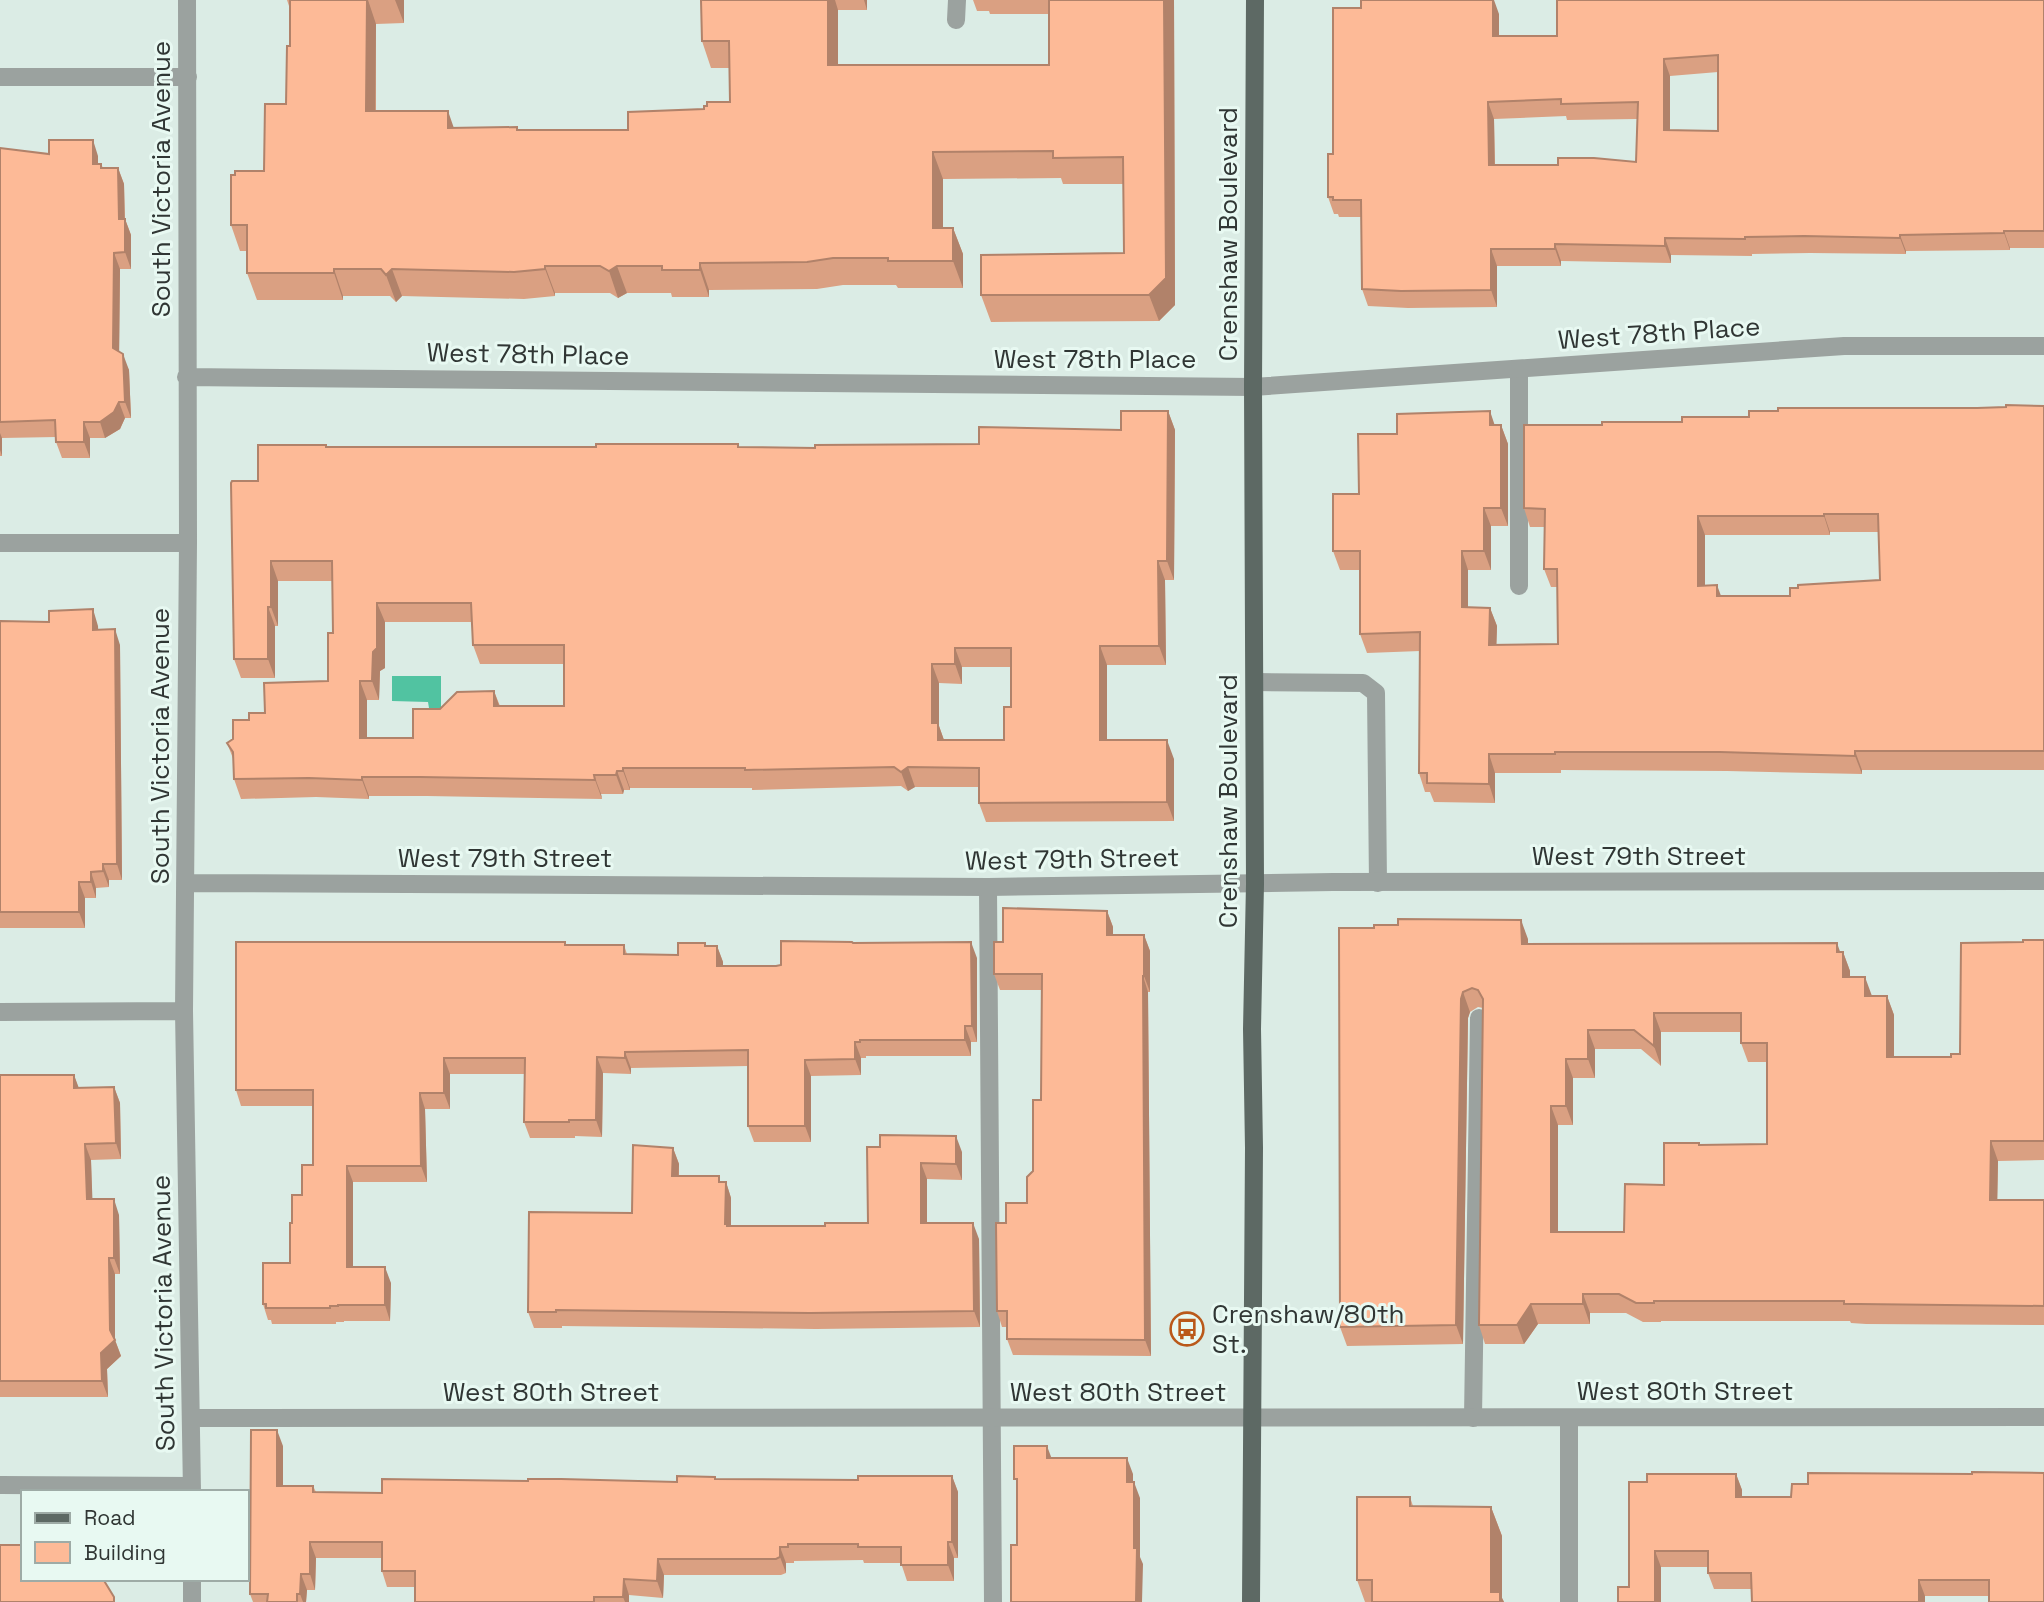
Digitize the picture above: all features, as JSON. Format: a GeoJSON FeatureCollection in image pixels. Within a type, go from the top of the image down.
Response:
{"type":"FeatureCollection","features":[{"type":"Feature","properties":{"kind":"main road","name":"Crenshaw Boulevard"},"geometry":{"type":"LineString","coordinates":[[1251,1602],[1254,1162],[1252,1030],[1256,682],[1253,387],[1255,0]]}},
{"type":"Feature","properties":{"kind":"street","name":"South Victoria Avenue"},"geometry":{"type":"LineString","coordinates":[[187,0],[188,542],[184,1011],[192,1489]]}},
{"type":"Feature","properties":{"kind":"street"},"geometry":{"type":"LineString","coordinates":[[956,20],[957,0]]}},
{"type":"Feature","properties":{"kind":"street"},"geometry":{"type":"LineString","coordinates":[[0,77],[188,77]]}},
{"type":"Feature","properties":{"kind":"street","name":"West 78th Place"},"geometry":{"type":"LineString","coordinates":[[186,377],[1253,387],[1844,346],[2044,346]]}},
{"type":"Feature","properties":{"kind":"street"},"geometry":{"type":"LineString","coordinates":[[1519,369],[1519,586]]}},
{"type":"Feature","properties":{"kind":"street"},"geometry":{"type":"LineString","coordinates":[[0,543],[188,542]]}},
{"type":"Feature","properties":{"kind":"street"},"geometry":{"type":"LineString","coordinates":[[1256,682],[1363,683],[1376,693],[1378,883]]}},
{"type":"Feature","properties":{"kind":"street","name":"West 79th Street"},"geometry":{"type":"LineString","coordinates":[[185,883],[988,887],[2044,881]]}},
{"type":"Feature","properties":{"kind":"street"},"geometry":{"type":"LineString","coordinates":[[988,887],[993,1602]]}},
{"type":"Feature","properties":{"kind":"street"},"geometry":{"type":"LineString","coordinates":[[0,1012],[184,1011]]}},
{"type":"Feature","properties":{"kind":"street"},"geometry":{"type":"LineString","coordinates":[[1473,1418],[1479,1018]]}},
{"type":"Feature","properties":{"kind":"street","name":"West 80th Street"},"geometry":{"type":"LineString","coordinates":[[192,1418],[2044,1417]]}},
{"type":"Feature","properties":{"kind":"street"},"geometry":{"type":"LineString","coordinates":[[1569,1418],[1569,1602]]}},
{"type":"Feature","properties":{"kind":"street"},"geometry":{"type":"LineString","coordinates":[[0,1485],[192,1489]]}},
{"type":"Feature","properties":{"kind":"street"},"geometry":{"type":"LineString","coordinates":[[192,1581],[192,1602]]}},
{"type":"Feature","properties":{"kind":"shaded area"},"geometry":{"type":"Polygon","coordinates":[[[392,676],[441,676],[441,708],[429,708],[428,702],[392,701],[392,676]]]}},
{"type":"Feature","properties":{"kind":"building"},"geometry":{"type":"Polygon","coordinates":[[[290,0],[367,0],[366,111],[448,111],[448,128],[628,130],[628,112],[704,109],[707,102],[730,102],[729,41],[702,41],[701,0],[828,0],[828,65],[1049,65],[1049,0],[1164,0],[1166,278],[1149,295],[981,295],[981,255],[1124,253],[1123,157],[1053,158],[1053,151],[933,152],[933,228],[953,228],[953,261],[833,258],[807,262],[700,263],[700,270],[662,270],[662,266],[617,266],[609,271],[600,266],[545,266],[545,269],[514,272],[392,269],[386,275],[381,269],[334,269],[334,273],[247,273],[247,225],[231,225],[231,175],[235,175],[235,171],[264,171],[265,104],[286,104],[290,0]]]}},
{"type":"Feature","properties":{"kind":"building"},"geometry":{"type":"Polygon","coordinates":[[[1361,0],[1493,0],[1493,36],[1557,36],[1557,0],[2044,0],[2044,231],[1900,235],[1900,238],[1665,238],[1665,246],[1555,244],[1555,249],[1491,249],[1491,290],[1362,289],[1361,200],[1333,200],[1333,197],[1328,197],[1328,154],[1333,154],[1333,8],[1361,8],[1361,0]],[[1718,55],[1664,59],[1664,130],[1718,131],[1718,55]],[[1561,99],[1488,102],[1489,165],[1558,165],[1558,158],[1636,162],[1638,102],[1561,104],[1561,99]]]}},
{"type":"Feature","properties":{"kind":"building"},"geometry":{"type":"Polygon","coordinates":[[[49,140],[93,140],[93,164],[101,164],[101,168],[118,168],[119,219],[125,219],[125,252],[114,253],[113,348],[123,354],[125,402],[119,402],[114,412],[100,422],[84,422],[84,442],[56,442],[55,420],[0,422],[0,148],[49,154],[49,140]]]}},
{"type":"Feature","properties":{"kind":"building"},"geometry":{"type":"Polygon","coordinates":[[[2044,406],[2044,751],[1855,751],[1855,756],[1720,752],[1489,754],[1489,784],[1427,783],[1427,773],[1419,773],[1420,632],[1360,634],[1360,551],[1333,551],[1333,494],[1359,494],[1358,434],[1397,434],[1397,414],[1490,411],[1490,425],[1501,425],[1501,508],[1484,508],[1484,551],[1462,551],[1462,607],[1490,608],[1489,645],[1558,644],[1557,569],[1544,569],[1545,509],[1524,508],[1524,425],[1682,422],[1682,417],[1749,417],[1749,411],[1778,411],[1778,408],[2044,406]],[[1878,514],[1698,516],[1698,586],[1717,585],[1717,596],[1790,596],[1790,588],[1798,588],[1798,585],[1880,580],[1878,514]]]}},
{"type":"Feature","properties":{"kind":"building"},"geometry":{"type":"Polygon","coordinates":[[[1121,411],[1168,411],[1167,561],[1158,561],[1159,646],[1100,646],[1100,740],[1167,740],[1167,802],[979,803],[979,768],[908,767],[901,772],[894,767],[745,770],[623,768],[623,771],[617,771],[616,775],[594,775],[595,780],[420,777],[362,777],[362,780],[234,779],[233,752],[227,743],[233,739],[233,720],[249,720],[249,713],[265,713],[264,683],[328,681],[328,633],[333,633],[332,561],[271,561],[268,659],[234,659],[231,483],[258,481],[258,445],[596,447],[596,444],[738,444],[738,447],[815,448],[815,445],[979,444],[979,427],[1121,430],[1121,411]],[[377,603],[377,648],[373,652],[372,681],[360,681],[360,738],[413,738],[413,709],[440,709],[457,692],[494,691],[494,706],[564,706],[564,645],[473,645],[471,603],[377,603]],[[955,648],[955,664],[932,664],[932,723],[938,723],[938,740],[1004,740],[1004,707],[1011,707],[1011,648],[955,648]]]}},
{"type":"Feature","properties":{"kind":"building"},"geometry":{"type":"Polygon","coordinates":[[[93,609],[93,630],[115,629],[117,864],[103,864],[103,871],[91,872],[91,882],[79,882],[79,912],[0,912],[0,621],[49,622],[49,611],[93,609]]]}},
{"type":"Feature","properties":{"kind":"building"},"geometry":{"type":"Polygon","coordinates":[[[1003,908],[1107,911],[1107,935],[1144,935],[1145,1340],[1007,1339],[1007,1311],[997,1311],[996,1223],[1006,1223],[1006,1203],[1027,1203],[1027,1177],[1033,1171],[1033,1100],[1041,1100],[1042,974],[994,974],[994,942],[1003,942],[1003,908]]]}},
{"type":"Feature","properties":{"kind":"building"},"geometry":{"type":"Polygon","coordinates":[[[1398,919],[1521,920],[1522,944],[1837,943],[1837,952],[1843,952],[1843,977],[1865,977],[1865,996],[1887,996],[1887,1057],[1951,1057],[1951,1054],[1960,1054],[1961,943],[2044,940],[2044,1141],[1991,1141],[1990,1200],[2044,1200],[2044,1306],[1844,1304],[1844,1301],[1636,1303],[1619,1294],[1583,1294],[1583,1304],[1531,1304],[1517,1325],[1479,1325],[1483,999],[1478,990],[1472,988],[1463,992],[1461,999],[1456,1325],[1340,1327],[1339,928],[1398,925],[1398,919]],[[1654,1013],[1654,1046],[1634,1030],[1588,1030],[1588,1059],[1566,1059],[1566,1106],[1551,1106],[1551,1232],[1624,1232],[1625,1184],[1664,1185],[1664,1143],[1767,1144],[1767,1043],[1741,1043],[1741,1013],[1654,1013]]]}},
{"type":"Feature","properties":{"kind":"building"},"geometry":{"type":"Polygon","coordinates":[[[781,941],[971,942],[972,1026],[965,1026],[965,1040],[860,1040],[855,1042],[855,1059],[805,1060],[805,1126],[748,1126],[748,1050],[625,1052],[625,1058],[597,1057],[596,1120],[569,1122],[524,1122],[525,1058],[444,1058],[444,1093],[420,1093],[421,1166],[347,1166],[347,1267],[385,1267],[385,1305],[266,1308],[266,1304],[263,1304],[263,1263],[290,1263],[292,1195],[302,1195],[302,1165],[313,1165],[313,1090],[236,1090],[236,942],[565,942],[565,945],[624,945],[624,954],[678,955],[678,943],[705,943],[705,946],[717,946],[717,966],[776,966],[781,965],[781,941]]]}},
{"type":"Feature","properties":{"kind":"building"},"geometry":{"type":"Polygon","coordinates":[[[0,1075],[74,1075],[74,1088],[114,1087],[116,1143],[85,1144],[87,1199],[114,1199],[114,1258],[109,1258],[110,1330],[115,1340],[101,1353],[102,1381],[0,1381],[0,1075]]]}},
{"type":"Feature","properties":{"kind":"building"},"geometry":{"type":"Polygon","coordinates":[[[880,1135],[956,1136],[956,1164],[921,1163],[921,1223],[973,1223],[974,1311],[528,1312],[529,1212],[632,1213],[633,1145],[673,1148],[672,1176],[719,1176],[719,1182],[726,1182],[727,1226],[825,1226],[825,1223],[868,1223],[867,1147],[880,1147],[880,1135]]]}},
{"type":"Feature","properties":{"kind":"building"},"geometry":{"type":"Polygon","coordinates":[[[251,1430],[277,1430],[277,1486],[313,1486],[313,1492],[382,1493],[382,1479],[677,1482],[677,1476],[715,1479],[858,1480],[858,1476],[952,1476],[952,1542],[948,1542],[948,1565],[901,1565],[901,1547],[788,1544],[788,1547],[780,1547],[780,1557],[776,1559],[658,1559],[657,1581],[624,1579],[623,1597],[594,1597],[594,1602],[415,1602],[415,1571],[382,1571],[382,1542],[310,1542],[310,1574],[301,1574],[297,1602],[267,1602],[268,1594],[250,1594],[251,1430]]]}},
{"type":"Feature","properties":{"kind":"building"},"geometry":{"type":"Polygon","coordinates":[[[1014,1446],[1047,1446],[1047,1458],[1127,1458],[1127,1482],[1134,1482],[1136,1602],[1011,1602],[1011,1545],[1017,1545],[1014,1446]]]}},
{"type":"Feature","properties":{"kind":"building"},"geometry":{"type":"Polygon","coordinates":[[[1808,1473],[2044,1473],[2044,1602],[1989,1602],[1989,1580],[1919,1580],[1919,1602],[1752,1602],[1751,1573],[1708,1573],[1708,1551],[1655,1551],[1655,1602],[1618,1602],[1618,1587],[1629,1587],[1629,1482],[1647,1482],[1647,1474],[1736,1474],[1736,1497],[1791,1497],[1792,1484],[1808,1484],[1808,1473]]]}},
{"type":"Feature","properties":{"kind":"building"},"geometry":{"type":"Polygon","coordinates":[[[1357,1497],[1410,1497],[1410,1506],[1491,1507],[1491,1592],[1500,1592],[1500,1602],[1372,1602],[1372,1580],[1357,1580],[1357,1497]]]}},
{"type":"Feature","properties":{"kind":"building"},"geometry":{"type":"Polygon","coordinates":[[[0,1545],[21,1545],[21,1581],[104,1581],[114,1597],[114,1602],[0,1602],[0,1545]]]}},
{"type":"Feature","properties":{"kind":"place","name":"Crenshaw/80th St."},"geometry":{"type":"Point","coordinates":[1187,1329]}}]}
